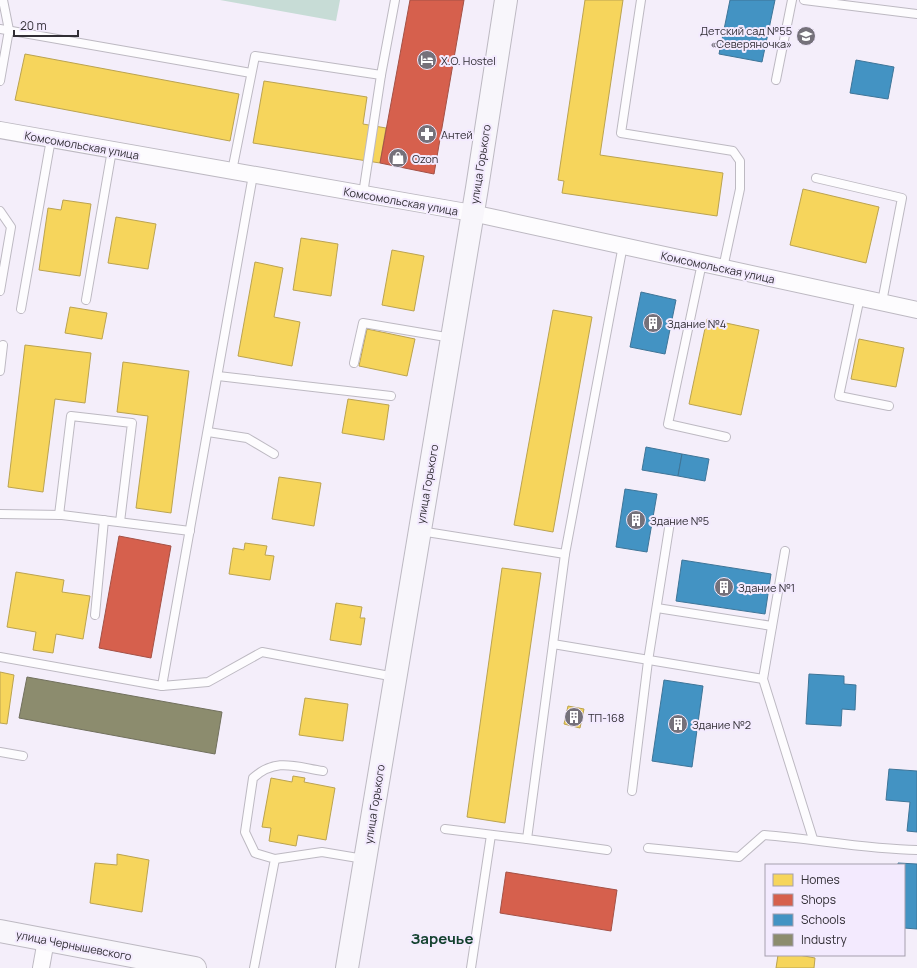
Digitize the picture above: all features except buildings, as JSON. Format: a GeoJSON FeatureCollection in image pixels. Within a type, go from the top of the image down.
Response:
{"type":"FeatureCollection","features":[{"type":"Feature","properties":{"kind":"street","name":"улица Горького"},"geometry":{"type":"LineString","coordinates":[[347,968],[452,338],[506,0]]}},
{"type":"Feature","properties":{"kind":"street","name":"Комсомольская улица"},"geometry":{"type":"LineString","coordinates":[[0,130],[472,213],[917,310]]}},
{"type":"Feature","properties":{"kind":"street","name":"улица Чернышевского"},"geometry":{"type":"LineString","coordinates":[[0,931],[195,968]]}},
{"type":"Feature","properties":{"kind":"street"},"geometry":{"type":"LineString","coordinates":[[41,968],[46,940]]}},
{"type":"Feature","properties":{"kind":"lane"},"geometry":{"type":"LineString","coordinates":[[0,81],[9,30],[3,0]]}},
{"type":"Feature","properties":{"kind":"lane"},"geometry":{"type":"LineString","coordinates":[[363,194],[381,75],[395,0]]}},
{"type":"Feature","properties":{"kind":"lane"},"geometry":{"type":"LineString","coordinates":[[641,0],[621,133],[733,151],[740,162],[740,189],[723,268]]}},
{"type":"Feature","properties":{"kind":"lane"},"geometry":{"type":"LineString","coordinates":[[776,80],[792,0]]}},
{"type":"Feature","properties":{"kind":"lane"},"geometry":{"type":"LineString","coordinates":[[804,0],[917,14]]}},
{"type":"Feature","properties":{"kind":"lane"},"geometry":{"type":"LineString","coordinates":[[0,29],[251,73]]}},
{"type":"Feature","properties":{"kind":"lane"},"geometry":{"type":"LineString","coordinates":[[232,171],[255,56],[381,75]]}},
{"type":"Feature","properties":{"kind":"lane"},"geometry":{"type":"LineString","coordinates":[[21,309],[51,139]]}},
{"type":"Feature","properties":{"kind":"lane"},"geometry":{"type":"LineString","coordinates":[[86,300],[112,150]]}},
{"type":"Feature","properties":{"kind":"lane"},"geometry":{"type":"LineString","coordinates":[[162,686],[253,175]]}},
{"type":"Feature","properties":{"kind":"lane"},"geometry":{"type":"LineString","coordinates":[[816,178],[902,198],[882,302]]}},
{"type":"Feature","properties":{"kind":"lane"},"geometry":{"type":"LineString","coordinates":[[0,211],[11,227],[0,291]]}},
{"type":"Feature","properties":{"kind":"lane"},"geometry":{"type":"LineString","coordinates":[[527,839],[565,554],[623,245]]}},
{"type":"Feature","properties":{"kind":"lane"},"geometry":{"type":"LineString","coordinates":[[702,263],[668,424],[726,437]]}},
{"type":"Feature","properties":{"kind":"lane"},"geometry":{"type":"LineString","coordinates":[[860,297],[838,396],[889,406]]}},
{"type":"Feature","properties":{"kind":"lane"},"geometry":{"type":"LineString","coordinates":[[354,363],[363,323],[452,338]]}},
{"type":"Feature","properties":{"kind":"lane"},"geometry":{"type":"LineString","coordinates":[[0,372],[3,345]]}},
{"type":"Feature","properties":{"kind":"lane"},"geometry":{"type":"LineString","coordinates":[[218,376],[391,396]]}},
{"type":"Feature","properties":{"kind":"lane"},"geometry":{"type":"LineString","coordinates":[[59,515],[71,416],[132,423],[120,522]]}},
{"type":"Feature","properties":{"kind":"lane"},"geometry":{"type":"LineString","coordinates":[[208,432],[247,438],[274,454]]}},
{"type":"Feature","properties":{"kind":"lane"},"geometry":{"type":"LineString","coordinates":[[0,514],[59,515],[190,531]]}},
{"type":"Feature","properties":{"kind":"lane"},"geometry":{"type":"LineString","coordinates":[[95,615],[104,520]]}},
{"type":"Feature","properties":{"kind":"lane"},"geometry":{"type":"LineString","coordinates":[[632,791],[648,661],[670,522]]}},
{"type":"Feature","properties":{"kind":"lane"},"geometry":{"type":"LineString","coordinates":[[419,531],[565,554]]}},
{"type":"Feature","properties":{"kind":"lane"},"geometry":{"type":"LineString","coordinates":[[785,551],[763,679],[813,839]]}},
{"type":"Feature","properties":{"kind":"lane"},"geometry":{"type":"LineString","coordinates":[[657,608],[772,626]]}},
{"type":"Feature","properties":{"kind":"lane"},"geometry":{"type":"LineString","coordinates":[[553,644],[763,679]]}},
{"type":"Feature","properties":{"kind":"lane"},"geometry":{"type":"LineString","coordinates":[[0,657],[162,686],[208,682],[262,652],[395,677]]}},
{"type":"Feature","properties":{"kind":"lane"},"geometry":{"type":"LineString","coordinates":[[0,752],[24,756]]}},
{"type":"Feature","properties":{"kind":"lane"},"geometry":{"type":"LineString","coordinates":[[323,771],[278,764],[263,769],[253,778],[246,832],[255,853],[275,859],[322,852],[365,860]]}},
{"type":"Feature","properties":{"kind":"lane"},"geometry":{"type":"LineString","coordinates":[[445,829],[607,850]]}},
{"type":"Feature","properties":{"kind":"lane"},"geometry":{"type":"LineString","coordinates":[[648,848],[739,857],[764,834],[813,839],[880,849],[917,850]]}},
{"type":"Feature","properties":{"kind":"lane"},"geometry":{"type":"LineString","coordinates":[[471,968],[491,835]]}},
{"type":"Feature","properties":{"kind":"lane"},"geometry":{"type":"LineString","coordinates":[[254,968],[275,859]]}},
{"type":"Feature","properties":{"kind":"green space"},"geometry":{"type":"Polygon","coordinates":[[[220,0],[340,0],[336,21],[220,0]]]}},
{"type":"Feature","properties":{"kind":"place","name":"Детский сад №55 «Северяночка»"},"geometry":{"type":"Point","coordinates":[806,36]}},
{"type":"Feature","properties":{"kind":"place","name":"X.O. Hostel"},"geometry":{"type":"Point","coordinates":[427,60]}},
{"type":"Feature","properties":{"kind":"place","name":"Антей"},"geometry":{"type":"Point","coordinates":[427,134]}},
{"type":"Feature","properties":{"kind":"place","name":"Ozon"},"geometry":{"type":"Point","coordinates":[398,158]}},
{"type":"Feature","properties":{"kind":"place","name":"Здание №4"},"geometry":{"type":"Point","coordinates":[653,323]}},
{"type":"Feature","properties":{"kind":"place","name":"Здание №5"},"geometry":{"type":"Point","coordinates":[636,520]}},
{"type":"Feature","properties":{"kind":"place","name":"Здание №1"},"geometry":{"type":"Point","coordinates":[724,587]}},
{"type":"Feature","properties":{"kind":"place","name":"ТП-168"},"geometry":{"type":"Point","coordinates":[574,717]}},
{"type":"Feature","properties":{"kind":"place","name":"Здание №2"},"geometry":{"type":"Point","coordinates":[678,724]}},
{"type":"Feature","properties":{"kind":"district","name":"Заречье"},"geometry":{"type":"Point","coordinates":[442,938]}}]}
